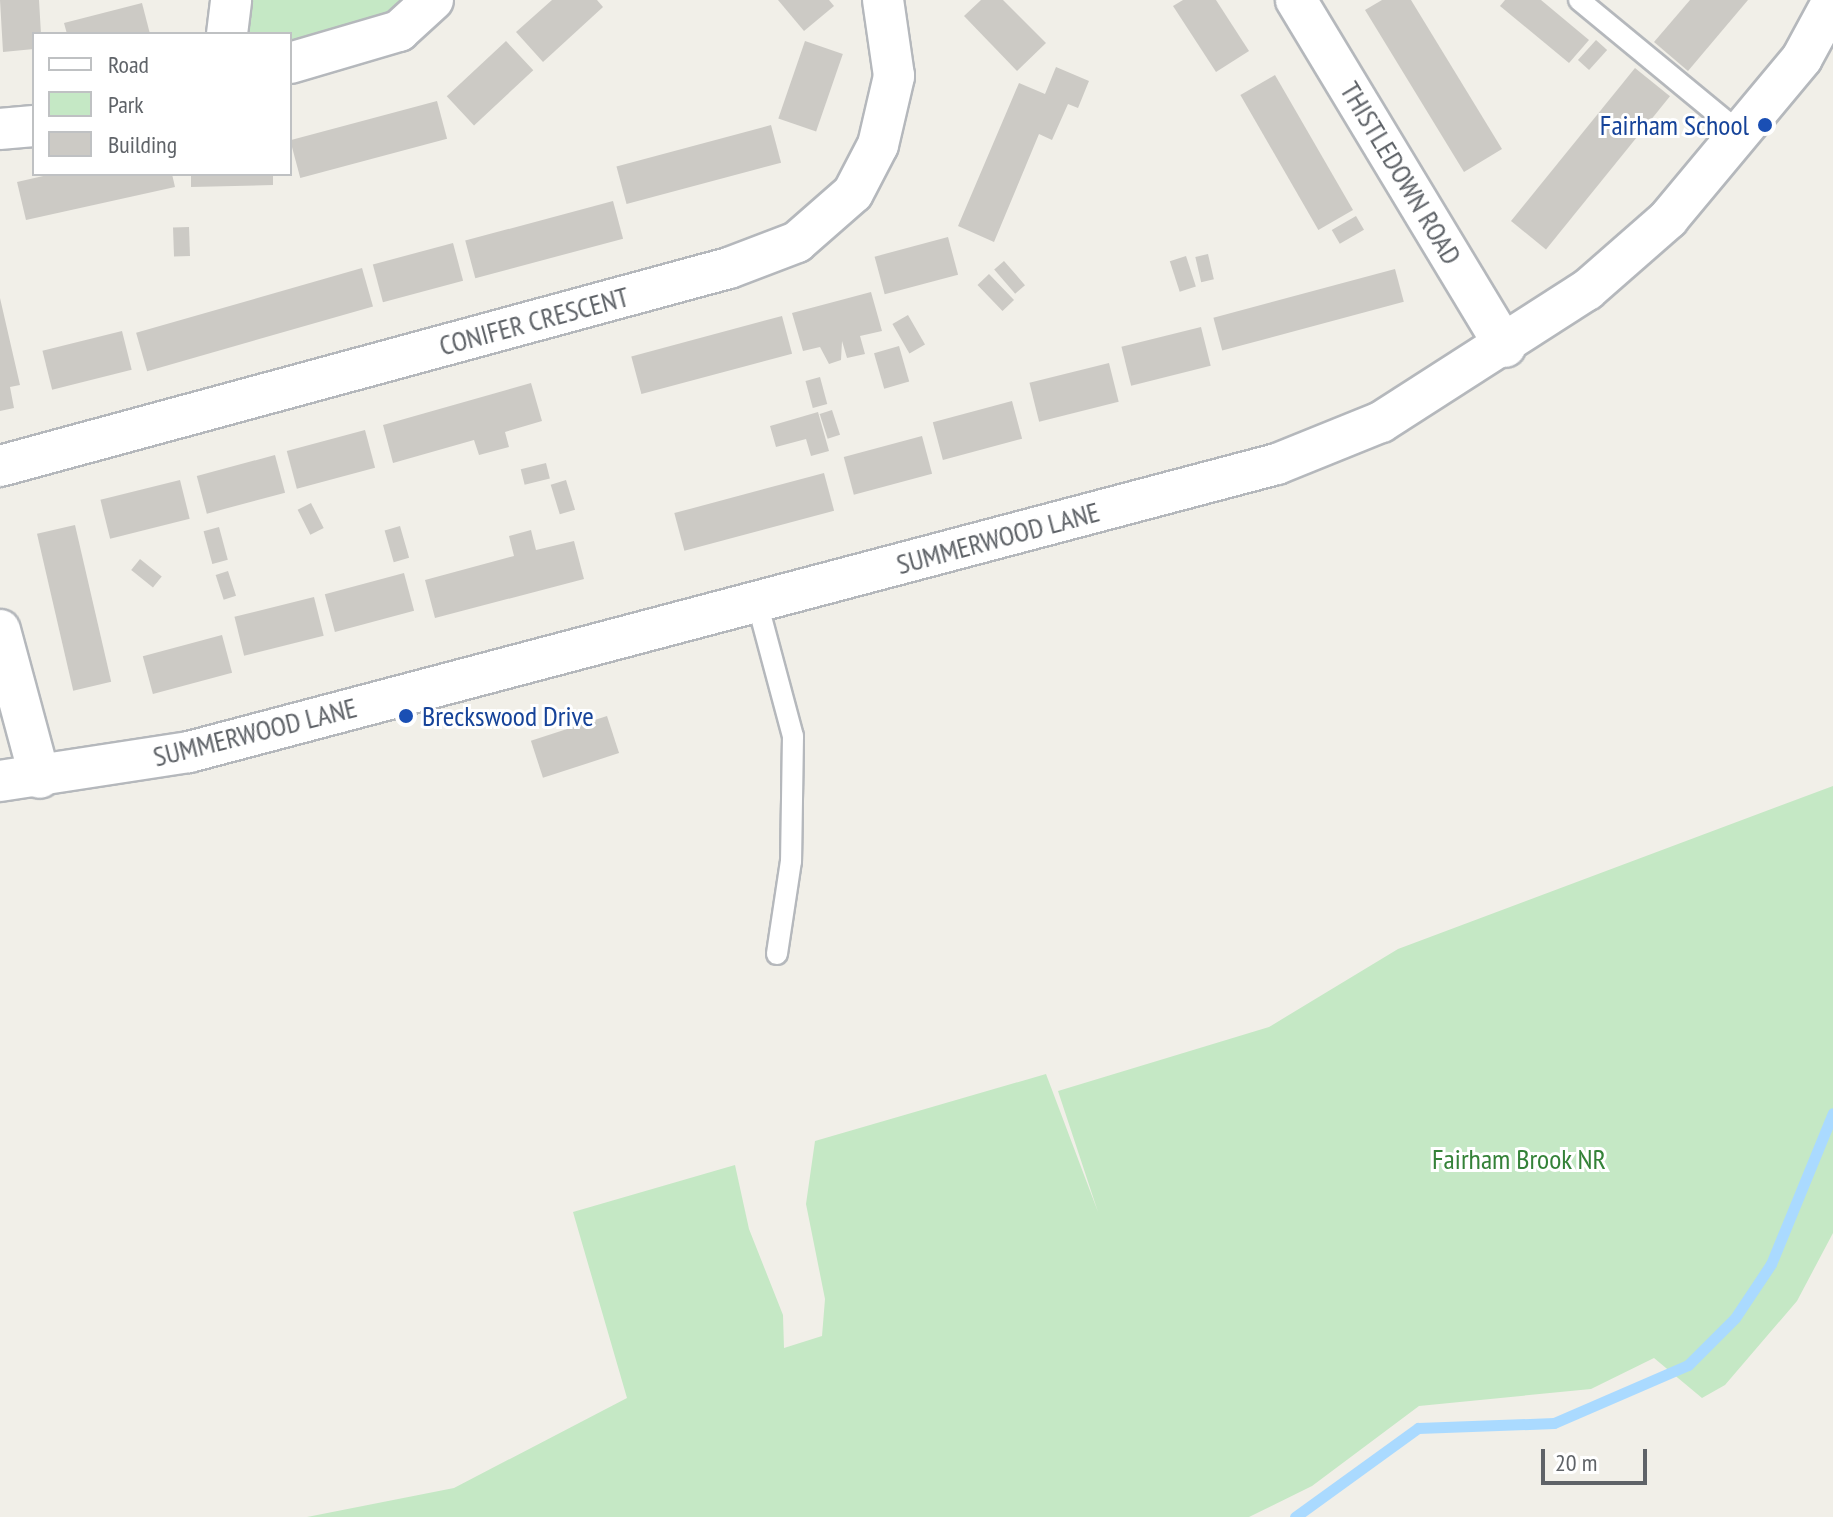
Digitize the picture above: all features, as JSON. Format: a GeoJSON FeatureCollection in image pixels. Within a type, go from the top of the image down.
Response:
{"type":"FeatureCollection","features":[{"type":"Feature","properties":{"kind":"street"},"geometry":{"type":"LineString","coordinates":[[227,32],[231,0]]}},
{"type":"Feature","properties":{"kind":"street"},"geometry":{"type":"LineString","coordinates":[[292,62],[399,31],[433,0]]}},
{"type":"Feature","properties":{"kind":"street","name":"CONIFER CRESCENT"},"geometry":{"type":"LineString","coordinates":[[0,466],[729,268],[797,242],[853,193],[878,145],[894,76],[883,0]]}},
{"type":"Feature","properties":{"kind":"street","name":"THISTLEDOWN ROAD"},"geometry":{"type":"LineString","coordinates":[[1296,0],[1505,347]]}},
{"type":"Feature","properties":{"kind":"street","name":"SUMMERWOOD LANE"},"geometry":{"type":"LineString","coordinates":[[0,781],[40,778],[189,752],[1277,464],[1381,422],[1505,347],[1587,290],[1668,219],[1743,135],[1802,58],[1833,1]]}},
{"type":"Feature","properties":{"kind":"street"},"geometry":{"type":"LineString","coordinates":[[0,129],[32,126]]}},
{"type":"Feature","properties":{"kind":"street"},"geometry":{"type":"LineString","coordinates":[[0,630],[40,778]]}},
{"type":"Feature","properties":{"kind":"lane"},"geometry":{"type":"LineString","coordinates":[[1579,0],[1743,135]]}},
{"type":"Feature","properties":{"kind":"lane"},"geometry":{"type":"LineString","coordinates":[[757,602],[793,736],[791,861],[777,954]]}},
{"type":"Feature","properties":{"kind":"green space"},"geometry":{"type":"Polygon","coordinates":[[[245,0],[415,0],[406,11],[292,49],[292,32],[241,32],[245,0]]]}},
{"type":"Feature","properties":{"kind":"green space","name":"Fairham Brook NR"},"geometry":{"type":"Polygon","coordinates":[[[1833,786],[1833,1233],[1797,1301],[1725,1385],[1702,1398],[1654,1358],[1591,1389],[1419,1406],[1312,1486],[1249,1517],[307,1517],[454,1488],[627,1398],[573,1212],[735,1165],[749,1229],[783,1315],[784,1348],[822,1336],[825,1299],[806,1204],[815,1141],[1046,1074],[1098,1212],[1058,1091],[1269,1027],[1398,949],[1833,786]]]}},
{"type":"Feature","properties":{"kind":"building"},"geometry":{"type":"Polygon","coordinates":[[[0,0],[39,0],[41,32],[32,32],[32,49],[3,52],[0,0]]]}},
{"type":"Feature","properties":{"kind":"building"},"geometry":{"type":"Polygon","coordinates":[[[552,0],[597,0],[603,7],[543,62],[516,32],[552,0]]]}},
{"type":"Feature","properties":{"kind":"building"},"geometry":{"type":"Polygon","coordinates":[[[778,0],[829,0],[834,6],[804,31],[778,0]]]}},
{"type":"Feature","properties":{"kind":"building"},"geometry":{"type":"Polygon","coordinates":[[[981,0],[1003,0],[1046,43],[1017,71],[964,16],[981,0]]]}},
{"type":"Feature","properties":{"kind":"building"},"geometry":{"type":"Polygon","coordinates":[[[1183,0],[1216,0],[1249,51],[1216,72],[1173,6],[1183,0]]]}},
{"type":"Feature","properties":{"kind":"building"},"geometry":{"type":"Polygon","coordinates":[[[1382,0],[1411,0],[1502,149],[1464,172],[1365,10],[1382,0]]]}},
{"type":"Feature","properties":{"kind":"building"},"geometry":{"type":"Polygon","coordinates":[[[1505,0],[1541,0],[1589,40],[1569,63],[1500,6],[1505,0]]]}},
{"type":"Feature","properties":{"kind":"building"},"geometry":{"type":"Polygon","coordinates":[[[1690,0],[1748,0],[1688,71],[1654,42],[1690,0]]]}},
{"type":"Feature","properties":{"kind":"building"},"geometry":{"type":"Polygon","coordinates":[[[142,3],[149,32],[66,32],[64,23],[142,3]]]}},
{"type":"Feature","properties":{"kind":"building"},"geometry":{"type":"Polygon","coordinates":[[[1596,40],[1607,50],[1589,70],[1578,60],[1596,40]]]}},
{"type":"Feature","properties":{"kind":"building"},"geometry":{"type":"Polygon","coordinates":[[[506,41],[533,70],[474,125],[447,96],[506,41]]]}},
{"type":"Feature","properties":{"kind":"building"},"geometry":{"type":"Polygon","coordinates":[[[805,41],[843,54],[816,132],[778,119],[805,41]]]}},
{"type":"Feature","properties":{"kind":"building"},"geometry":{"type":"Polygon","coordinates":[[[1056,67],[1089,81],[1078,108],[1068,104],[1052,140],[1039,134],[994,242],[958,226],[1019,83],[1045,94],[1056,67]]]}},
{"type":"Feature","properties":{"kind":"building"},"geometry":{"type":"Polygon","coordinates":[[[1635,68],[1670,96],[1546,249],[1511,221],[1635,68]]]}},
{"type":"Feature","properties":{"kind":"building"},"geometry":{"type":"Polygon","coordinates":[[[1275,75],[1353,210],[1318,230],[1240,95],[1275,75]]]}},
{"type":"Feature","properties":{"kind":"building"},"geometry":{"type":"Polygon","coordinates":[[[437,101],[447,139],[300,178],[292,140],[437,101]]]}},
{"type":"Feature","properties":{"kind":"building"},"geometry":{"type":"Polygon","coordinates":[[[771,125],[781,163],[627,204],[616,166],[771,125]]]}},
{"type":"Feature","properties":{"kind":"building"},"geometry":{"type":"Polygon","coordinates":[[[43,176],[172,176],[175,187],[26,220],[17,182],[43,176]]]}},
{"type":"Feature","properties":{"kind":"building"},"geometry":{"type":"Polygon","coordinates":[[[191,176],[273,176],[273,185],[191,187],[191,176]]]}},
{"type":"Feature","properties":{"kind":"building"},"geometry":{"type":"Polygon","coordinates":[[[613,201],[623,239],[475,278],[465,241],[613,201]]]}},
{"type":"Feature","properties":{"kind":"building"},"geometry":{"type":"Polygon","coordinates":[[[1356,216],[1364,230],[1340,244],[1332,230],[1356,216]]]}},
{"type":"Feature","properties":{"kind":"building"},"geometry":{"type":"Polygon","coordinates":[[[189,227],[190,256],[174,257],[173,228],[189,227]]]}},
{"type":"Feature","properties":{"kind":"building"},"geometry":{"type":"Polygon","coordinates":[[[948,237],[958,275],[885,294],[875,257],[948,237]]]}},
{"type":"Feature","properties":{"kind":"building"},"geometry":{"type":"Polygon","coordinates":[[[453,243],[463,281],[383,302],[373,264],[453,243]]]}},
{"type":"Feature","properties":{"kind":"building"},"geometry":{"type":"Polygon","coordinates":[[[1208,254],[1214,279],[1201,282],[1195,257],[1208,254]]]}},
{"type":"Feature","properties":{"kind":"building"},"geometry":{"type":"Polygon","coordinates":[[[1186,256],[1196,286],[1180,292],[1170,261],[1186,256]]]}},
{"type":"Feature","properties":{"kind":"building"},"geometry":{"type":"Polygon","coordinates":[[[1004,261],[1025,285],[1015,294],[994,270],[1004,261]]]}},
{"type":"Feature","properties":{"kind":"building"},"geometry":{"type":"Polygon","coordinates":[[[362,268],[373,306],[147,371],[136,333],[362,268]]]}},
{"type":"Feature","properties":{"kind":"building"},"geometry":{"type":"Polygon","coordinates":[[[1395,269],[1404,302],[1222,350],[1213,318],[1395,269]]]}},
{"type":"Feature","properties":{"kind":"building"},"geometry":{"type":"Polygon","coordinates":[[[989,274],[1014,300],[1002,311],[977,285],[989,274]]]}},
{"type":"Feature","properties":{"kind":"building"},"geometry":{"type":"Polygon","coordinates":[[[871,292],[882,331],[860,336],[865,354],[847,358],[842,341],[841,360],[829,364],[820,347],[803,351],[792,313],[871,292]]]}},
{"type":"Feature","properties":{"kind":"building"},"geometry":{"type":"Polygon","coordinates":[[[0,298],[20,385],[10,387],[14,408],[0,411],[0,298]]]}},
{"type":"Feature","properties":{"kind":"building"},"geometry":{"type":"Polygon","coordinates":[[[908,315],[925,344],[909,353],[892,324],[908,315]]]}},
{"type":"Feature","properties":{"kind":"building"},"geometry":{"type":"Polygon","coordinates":[[[782,316],[792,354],[641,394],[631,356],[782,316]]]}},
{"type":"Feature","properties":{"kind":"building"},"geometry":{"type":"Polygon","coordinates":[[[1201,327],[1211,366],[1131,386],[1121,347],[1201,327]]]}},
{"type":"Feature","properties":{"kind":"building"},"geometry":{"type":"Polygon","coordinates":[[[122,331],[132,370],[52,390],[42,351],[122,331]]]}},
{"type":"Feature","properties":{"kind":"building"},"geometry":{"type":"Polygon","coordinates":[[[899,346],[909,382],[884,389],[874,353],[899,346]]]}},
{"type":"Feature","properties":{"kind":"building"},"geometry":{"type":"Polygon","coordinates":[[[1109,363],[1119,402],[1039,422],[1029,383],[1109,363]]]}},
{"type":"Feature","properties":{"kind":"building"},"geometry":{"type":"Polygon","coordinates":[[[820,377],[827,404],[813,408],[806,381],[820,377]]]}},
{"type":"Feature","properties":{"kind":"building"},"geometry":{"type":"Polygon","coordinates":[[[531,383],[542,421],[505,432],[509,447],[479,455],[474,440],[393,463],[383,425],[531,383]]]}},
{"type":"Feature","properties":{"kind":"building"},"geometry":{"type":"Polygon","coordinates":[[[1012,401],[1022,439],[943,460],[933,422],[1012,401]]]}},
{"type":"Feature","properties":{"kind":"building"},"geometry":{"type":"Polygon","coordinates":[[[832,410],[840,435],[828,439],[820,414],[832,410]]]}},
{"type":"Feature","properties":{"kind":"building"},"geometry":{"type":"Polygon","coordinates":[[[818,412],[829,451],[811,456],[806,439],[776,447],[770,426],[818,412]]]}},
{"type":"Feature","properties":{"kind":"building"},"geometry":{"type":"Polygon","coordinates":[[[365,430],[375,468],[297,489],[287,451],[365,430]]]}},
{"type":"Feature","properties":{"kind":"building"},"geometry":{"type":"Polygon","coordinates":[[[922,436],[932,474],[854,495],[844,457],[922,436]]]}},
{"type":"Feature","properties":{"kind":"building"},"geometry":{"type":"Polygon","coordinates":[[[275,455],[285,493],[207,514],[197,476],[275,455]]]}},
{"type":"Feature","properties":{"kind":"building"},"geometry":{"type":"Polygon","coordinates":[[[546,463],[550,479],[525,485],[521,469],[546,463]]]}},
{"type":"Feature","properties":{"kind":"building"},"geometry":{"type":"Polygon","coordinates":[[[824,473],[834,511],[684,551],[674,513],[824,473]]]}},
{"type":"Feature","properties":{"kind":"building"},"geometry":{"type":"Polygon","coordinates":[[[180,480],[190,519],[110,539],[100,500],[180,480]]]}},
{"type":"Feature","properties":{"kind":"building"},"geometry":{"type":"Polygon","coordinates":[[[566,480],[575,510],[560,514],[551,485],[566,480]]]}},
{"type":"Feature","properties":{"kind":"building"},"geometry":{"type":"Polygon","coordinates":[[[311,503],[324,528],[310,535],[298,510],[311,503]]]}},
{"type":"Feature","properties":{"kind":"building"},"geometry":{"type":"Polygon","coordinates":[[[75,525],[111,682],[73,691],[37,534],[75,525]]]}},
{"type":"Feature","properties":{"kind":"building"},"geometry":{"type":"Polygon","coordinates":[[[400,526],[409,558],[394,562],[385,530],[400,526]]]}},
{"type":"Feature","properties":{"kind":"building"},"geometry":{"type":"Polygon","coordinates":[[[219,527],[228,560],[212,564],[204,531],[219,527]]]}},
{"type":"Feature","properties":{"kind":"building"},"geometry":{"type":"Polygon","coordinates":[[[531,530],[536,550],[574,541],[584,579],[435,618],[425,580],[514,556],[509,536],[531,530]]]}},
{"type":"Feature","properties":{"kind":"building"},"geometry":{"type":"Polygon","coordinates":[[[140,559],[162,577],[153,588],[131,570],[140,559]]]}},
{"type":"Feature","properties":{"kind":"building"},"geometry":{"type":"Polygon","coordinates":[[[228,571],[236,596],[224,600],[216,575],[228,571]]]}},
{"type":"Feature","properties":{"kind":"building"},"geometry":{"type":"Polygon","coordinates":[[[404,573],[414,611],[335,632],[325,594],[404,573]]]}},
{"type":"Feature","properties":{"kind":"building"},"geometry":{"type":"Polygon","coordinates":[[[314,597],[324,636],[244,656],[234,617],[314,597]]]}},
{"type":"Feature","properties":{"kind":"building"},"geometry":{"type":"Polygon","coordinates":[[[222,635],[232,673],[153,694],[143,656],[222,635]]]}},
{"type":"Feature","properties":{"kind":"building"},"geometry":{"type":"Polygon","coordinates":[[[607,716],[619,753],[543,778],[531,741],[607,716]]]}},
{"type":"Feature","properties":{"kind":"waterway"},"geometry":{"type":"LineString","coordinates":[[1295,1517],[1418,1428],[1554,1423],[1688,1365],[1735,1318],[1771,1264],[1833,1113]]}},
{"type":"Feature","properties":{"kind":"place","name":"Fairham School"},"geometry":{"type":"Point","coordinates":[1765,125]}},
{"type":"Feature","properties":{"kind":"place","name":"Breckswood Drive"},"geometry":{"type":"Point","coordinates":[406,716]}}]}
